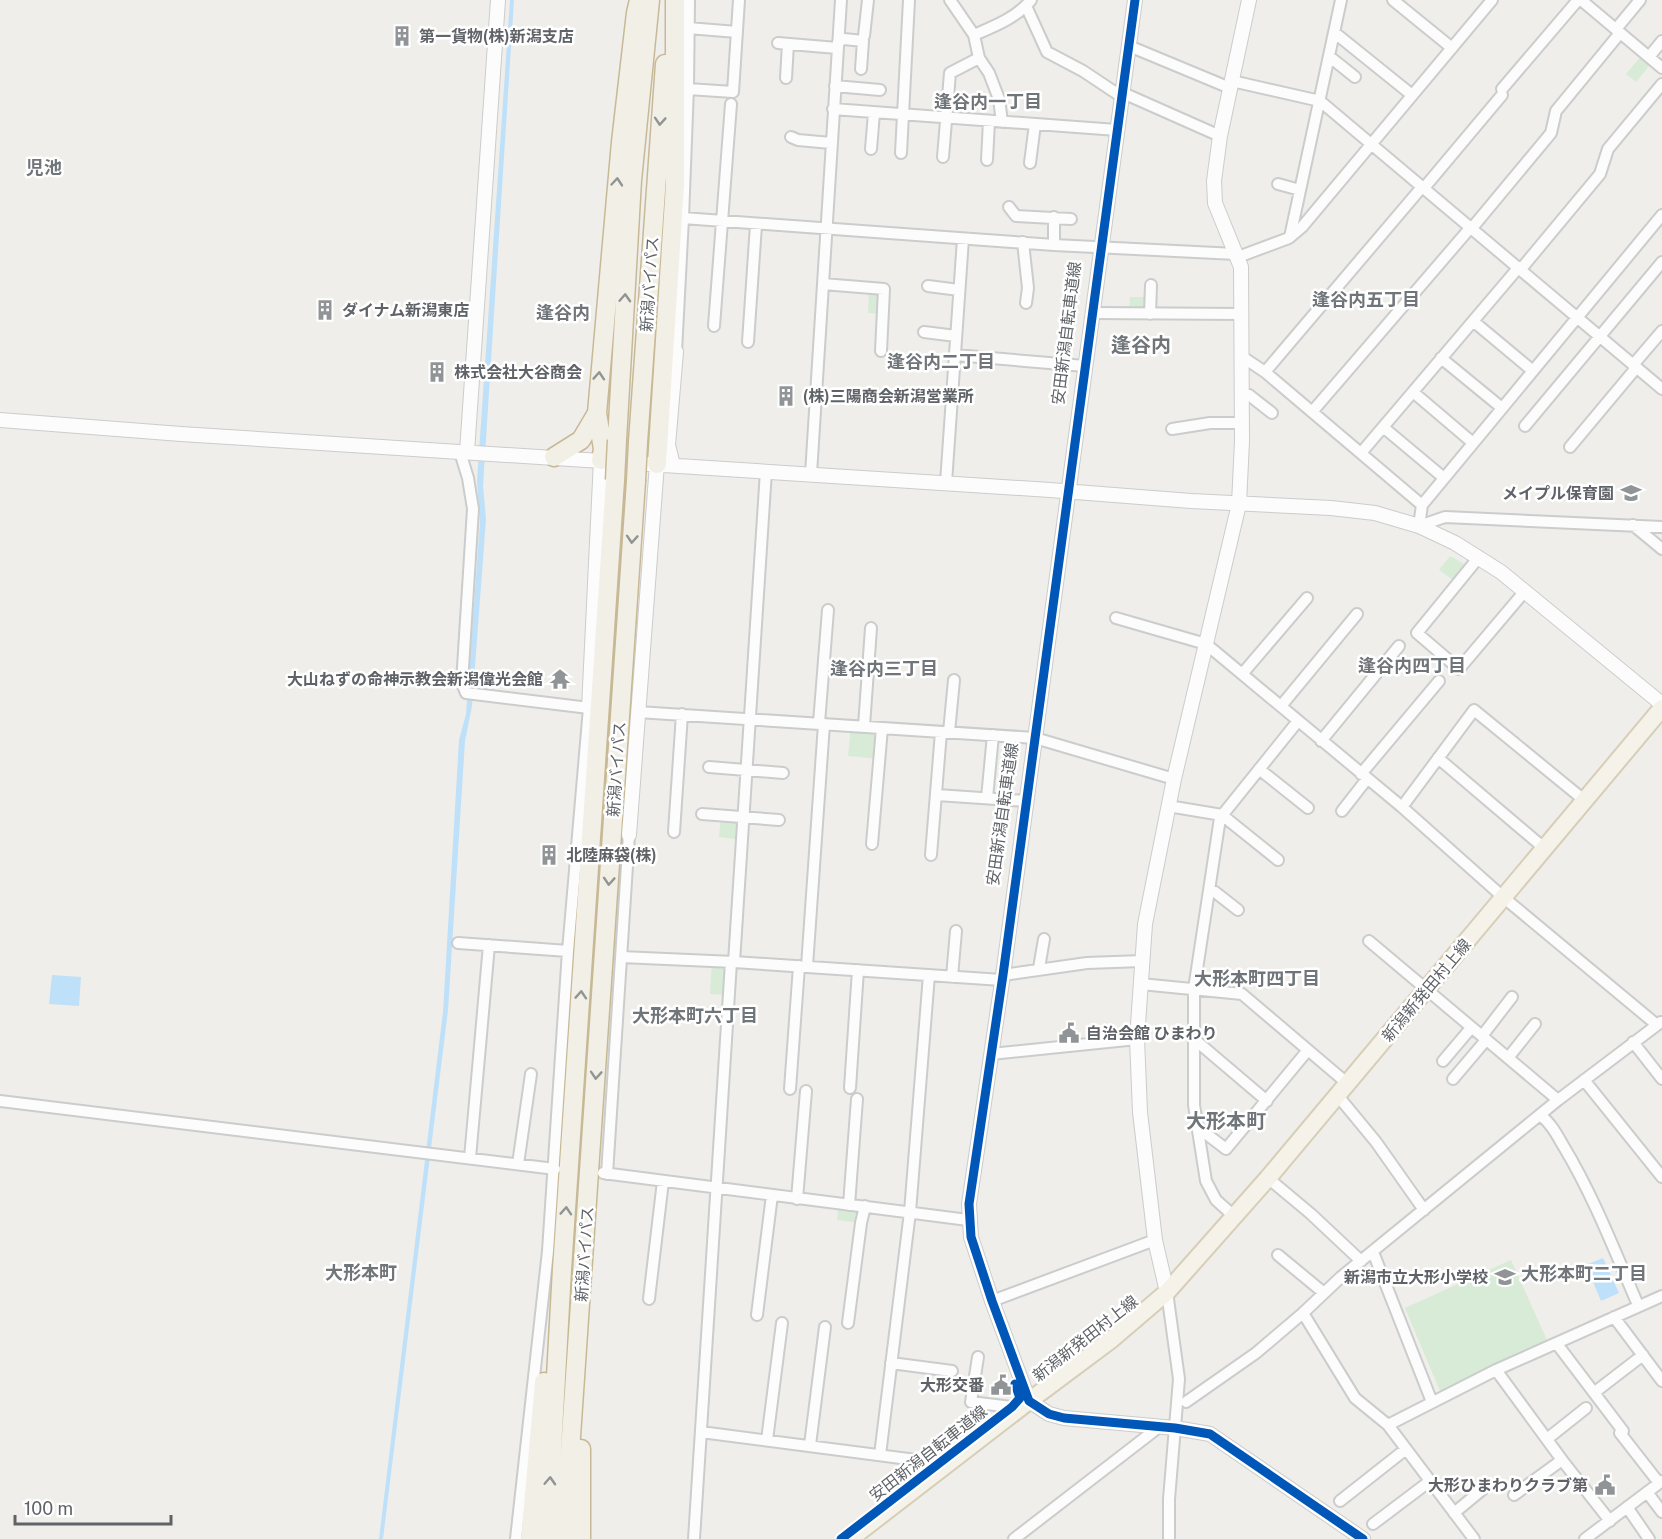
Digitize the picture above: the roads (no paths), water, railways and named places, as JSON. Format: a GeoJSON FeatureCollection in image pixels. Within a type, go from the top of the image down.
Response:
{"type":"FeatureCollection","features":[{"type":"Feature","properties":{"kind":"highway"},"geometry":{"type":"LineString","coordinates":[[601,460],[603,449],[597,413],[621,142],[639,0]]}},
{"type":"Feature","properties":{"kind":"highway","name":"新潟バイパス"},"geometry":{"type":"LineString","coordinates":[[547,1539],[562,1269],[615,480],[632,180],[650,0]]}},
{"type":"Feature","properties":{"kind":"highway"},"geometry":{"type":"LineString","coordinates":[[665,464],[675,185],[674,0]]}},
{"type":"Feature","properties":{"kind":"highway","name":"新潟バイパス"},"geometry":{"type":"LineString","coordinates":[[564,1539],[662,99],[674,0]]}},
{"type":"Feature","properties":{"kind":"highway"},"geometry":{"type":"LineString","coordinates":[[554,457],[581,440],[597,413]]}},
{"type":"Feature","properties":{"kind":"highway"},"geometry":{"type":"LineString","coordinates":[[530,1539],[544,1385],[562,1269]]}},
{"type":"Feature","properties":{"kind":"highway"},"geometry":{"type":"LineString","coordinates":[[581,1539],[582,1282]]}},
{"type":"Feature","properties":{"kind":"main road","name":"新潟新発田村上線"},"geometry":{"type":"LineString","coordinates":[[850,1539],[1112,1339],[1167,1292],[1343,1090],[1662,706]]}},
{"type":"Feature","properties":{"kind":"street"},"geometry":{"type":"LineString","coordinates":[[498,0],[463,452],[473,509],[462,683],[470,694],[589,708]]}},
{"type":"Feature","properties":{"kind":"street"},"geometry":{"type":"LineString","coordinates":[[689,0],[688,89],[676,352],[638,712],[605,1174],[968,1220]]}},
{"type":"Feature","properties":{"kind":"street"},"geometry":{"type":"LineString","coordinates":[[688,89],[733,92],[740,0]]}},
{"type":"Feature","properties":{"kind":"street"},"geometry":{"type":"LineString","coordinates":[[811,474],[841,0]]}},
{"type":"Feature","properties":{"kind":"street"},"geometry":{"type":"LineString","coordinates":[[864,36],[868,0]]}},
{"type":"Feature","properties":{"kind":"street"},"geometry":{"type":"LineString","coordinates":[[901,153],[909,0]]}},
{"type":"Feature","properties":{"kind":"street"},"geometry":{"type":"LineString","coordinates":[[950,0],[974,35],[979,58],[989,73],[999,99],[1002,122]]}},
{"type":"Feature","properties":{"kind":"street"},"geometry":{"type":"LineString","coordinates":[[1024,1405],[971,1237],[968,1220],[969,1204],[1027,801],[1135,0]]}},
{"type":"Feature","properties":{"kind":"street"},"geometry":{"type":"LineString","coordinates":[[1169,1539],[1169,1500],[1179,1379],[1167,1292],[1155,1240],[1140,1112],[1137,1039],[1145,924],[1174,779],[1239,504],[1242,423],[1241,267],[1215,203],[1214,181],[1220,136],[1249,0]]}},
{"type":"Feature","properties":{"kind":"street"},"geometry":{"type":"LineString","coordinates":[[1289,238],[1341,0]]}},
{"type":"Feature","properties":{"kind":"street"},"geometry":{"type":"LineString","coordinates":[[1393,0],[1452,48]]}},
{"type":"Feature","properties":{"kind":"street"},"geometry":{"type":"LineString","coordinates":[[1265,372],[1579,0],[1662,68]]}},
{"type":"Feature","properties":{"kind":"street"},"geometry":{"type":"LineString","coordinates":[[1312,412],[1472,228],[1551,133],[1556,111],[1640,0]]}},
{"type":"Feature","properties":{"kind":"street"},"geometry":{"type":"LineString","coordinates":[[683,218],[826,230],[1237,256],[1289,238],[1302,227],[1489,1]]}},
{"type":"Feature","properties":{"kind":"street"},"geometry":{"type":"LineString","coordinates":[[974,35],[1006,21],[1029,3],[1047,52],[1122,95],[1220,136]]}},
{"type":"Feature","properties":{"kind":"street"},"geometry":{"type":"LineString","coordinates":[[688,28],[737,32]]}},
{"type":"Feature","properties":{"kind":"street"},"geometry":{"type":"LineString","coordinates":[[1335,33],[1412,95]]}},
{"type":"Feature","properties":{"kind":"street"},"geometry":{"type":"LineString","coordinates":[[786,78],[783,43],[838,45],[844,39],[863,41],[861,69]]}},
{"type":"Feature","properties":{"kind":"street"},"geometry":{"type":"LineString","coordinates":[[1649,57],[1662,41]]}},
{"type":"Feature","properties":{"kind":"street"},"geometry":{"type":"LineString","coordinates":[[1129,46],[1231,84],[1320,101],[1662,389]]}},
{"type":"Feature","properties":{"kind":"street"},"geometry":{"type":"LineString","coordinates":[[1330,57],[1355,77]]}},
{"type":"Feature","properties":{"kind":"street"},"geometry":{"type":"LineString","coordinates":[[943,157],[950,73],[979,58]]}},
{"type":"Feature","properties":{"kind":"street"},"geometry":{"type":"LineString","coordinates":[[1361,453],[1600,174],[1608,149],[1662,84]]}},
{"type":"Feature","properties":{"kind":"street"},"geometry":{"type":"LineString","coordinates":[[835,86],[880,90]]}},
{"type":"Feature","properties":{"kind":"street"},"geometry":{"type":"LineString","coordinates":[[714,326],[731,104]]}},
{"type":"Feature","properties":{"kind":"street"},"geometry":{"type":"LineString","coordinates":[[833,110],[1117,130]]}},
{"type":"Feature","properties":{"kind":"street"},"geometry":{"type":"LineString","coordinates":[[871,149],[874,112]]}},
{"type":"Feature","properties":{"kind":"street"},"geometry":{"type":"LineString","coordinates":[[987,160],[989,121]]}},
{"type":"Feature","properties":{"kind":"street"},"geometry":{"type":"LineString","coordinates":[[1030,163],[1035,124]]}},
{"type":"Feature","properties":{"kind":"street"},"geometry":{"type":"LineString","coordinates":[[791,137],[798,140],[831,143]]}},
{"type":"Feature","properties":{"kind":"street"},"geometry":{"type":"LineString","coordinates":[[1278,184],[1300,190]]}},
{"type":"Feature","properties":{"kind":"street"},"geometry":{"type":"LineString","coordinates":[[1009,207],[1016,216],[1071,219]]}},
{"type":"Feature","properties":{"kind":"street"},"geometry":{"type":"LineString","coordinates":[[1419,526],[1422,505],[1662,215]]}},
{"type":"Feature","properties":{"kind":"street"},"geometry":{"type":"LineString","coordinates":[[1054,218],[1054,244]]}},
{"type":"Feature","properties":{"kind":"street"},"geometry":{"type":"LineString","coordinates":[[748,342],[756,225]]}},
{"type":"Feature","properties":{"kind":"street"},"geometry":{"type":"LineString","coordinates":[[946,483],[963,238]]}},
{"type":"Feature","properties":{"kind":"street"},"geometry":{"type":"LineString","coordinates":[[1023,243],[1028,288],[1026,303]]}},
{"type":"Feature","properties":{"kind":"street"},"geometry":{"type":"LineString","coordinates":[[1525,426],[1662,262]]}},
{"type":"Feature","properties":{"kind":"street"},"geometry":{"type":"LineString","coordinates":[[823,284],[885,289],[881,351]]}},
{"type":"Feature","properties":{"kind":"street"},"geometry":{"type":"LineString","coordinates":[[1150,314],[1151,285]]}},
{"type":"Feature","properties":{"kind":"street"},"geometry":{"type":"LineString","coordinates":[[927,286],[959,290]]}},
{"type":"Feature","properties":{"kind":"street"},"geometry":{"type":"LineString","coordinates":[[1093,313],[1242,314]]}},
{"type":"Feature","properties":{"kind":"street"},"geometry":{"type":"LineString","coordinates":[[1473,321],[1533,370]]}},
{"type":"Feature","properties":{"kind":"street"},"geometry":{"type":"LineString","coordinates":[[1570,447],[1662,331]]}},
{"type":"Feature","properties":{"kind":"street"},"geometry":{"type":"LineString","coordinates":[[924,332],[956,336]]}},
{"type":"Feature","properties":{"kind":"street"},"geometry":{"type":"LineString","coordinates":[[955,355],[1085,366]]}},
{"type":"Feature","properties":{"kind":"street"},"geometry":{"type":"LineString","coordinates":[[1241,356],[1265,372],[1422,505]]}},
{"type":"Feature","properties":{"kind":"street"},"geometry":{"type":"LineString","coordinates":[[1442,358],[1502,408]]}},
{"type":"Feature","properties":{"kind":"street"},"geometry":{"type":"LineString","coordinates":[[1413,392],[1473,443]]}},
{"type":"Feature","properties":{"kind":"street"},"geometry":{"type":"LineString","coordinates":[[1242,394],[1249,395],[1272,414]]}},
{"type":"Feature","properties":{"kind":"street"},"geometry":{"type":"LineString","coordinates":[[0,420],[1239,504],[1331,508],[1375,513],[1419,526],[1479,557],[1524,591],[1662,706]]}},
{"type":"Feature","properties":{"kind":"street"},"geometry":{"type":"LineString","coordinates":[[1172,429],[1210,423],[1242,423]]}},
{"type":"Feature","properties":{"kind":"street"},"geometry":{"type":"LineString","coordinates":[[1383,427],[1444,478]]}},
{"type":"Feature","properties":{"kind":"street"},"geometry":{"type":"LineString","coordinates":[[516,1539],[541,1326],[555,1169],[568,951],[589,708],[601,460]]}},
{"type":"Feature","properties":{"kind":"street"},"geometry":{"type":"LineString","coordinates":[[694,1539],[748,770],[766,471]]}},
{"type":"Feature","properties":{"kind":"street"},"geometry":{"type":"LineString","coordinates":[[1419,526],[1445,517],[1662,527]]}},
{"type":"Feature","properties":{"kind":"street"},"geometry":{"type":"LineString","coordinates":[[1633,525],[1662,549]]}},
{"type":"Feature","properties":{"kind":"street"},"geometry":{"type":"LineString","coordinates":[[1479,557],[1417,633],[1459,669],[1524,591]]}},
{"type":"Feature","properties":{"kind":"street"},"geometry":{"type":"LineString","coordinates":[[1243,674],[1307,598]]}},
{"type":"Feature","properties":{"kind":"street"},"geometry":{"type":"LineString","coordinates":[[790,1089],[803,966],[822,723],[828,610]]}},
{"type":"Feature","properties":{"kind":"street"},"geometry":{"type":"LineString","coordinates":[[1281,706],[1357,614]]}},
{"type":"Feature","properties":{"kind":"street"},"geometry":{"type":"LineString","coordinates":[[1116,618],[1206,644],[1402,807],[1503,897],[1659,1023],[1558,1100],[1361,1261],[1256,1353],[1186,1402]]}},
{"type":"Feature","properties":{"kind":"street"},"geometry":{"type":"LineString","coordinates":[[864,726],[871,628]]}},
{"type":"Feature","properties":{"kind":"street"},"geometry":{"type":"LineString","coordinates":[[1321,741],[1399,646]]}},
{"type":"Feature","properties":{"kind":"street"},"geometry":{"type":"LineString","coordinates":[[931,855],[945,732],[954,680]]}},
{"type":"Feature","properties":{"kind":"street"},"geometry":{"type":"LineString","coordinates":[[1342,811],[1364,776],[1439,681]]}},
{"type":"Feature","properties":{"kind":"street"},"geometry":{"type":"LineString","coordinates":[[1402,807],[1474,710],[1584,800]]}},
{"type":"Feature","properties":{"kind":"street"},"geometry":{"type":"LineString","coordinates":[[638,712],[1035,738],[1174,779]]}},
{"type":"Feature","properties":{"kind":"street"},"geometry":{"type":"LineString","coordinates":[[674,832],[682,714]]}},
{"type":"Feature","properties":{"kind":"street"},"geometry":{"type":"LineString","coordinates":[[1234,1216],[1216,1200],[1206,1181],[1196,1126],[1194,989],[1220,818],[1298,722]]}},
{"type":"Feature","properties":{"kind":"street"},"geometry":{"type":"LineString","coordinates":[[872,844],[882,728]]}},
{"type":"Feature","properties":{"kind":"street"},"geometry":{"type":"LineString","coordinates":[[987,798],[993,735]]}},
{"type":"Feature","properties":{"kind":"street"},"geometry":{"type":"LineString","coordinates":[[1438,758],[1544,848]]}},
{"type":"Feature","properties":{"kind":"street"},"geometry":{"type":"LineString","coordinates":[[709,767],[783,773]]}},
{"type":"Feature","properties":{"kind":"street"},"geometry":{"type":"LineString","coordinates":[[1259,769],[1308,808]]}},
{"type":"Feature","properties":{"kind":"street"},"geometry":{"type":"LineString","coordinates":[[937,795],[1027,801]]}},
{"type":"Feature","properties":{"kind":"street"},"geometry":{"type":"LineString","coordinates":[[1168,806],[1222,815],[1278,860]]}},
{"type":"Feature","properties":{"kind":"street"},"geometry":{"type":"LineString","coordinates":[[702,814],[779,820]]}},
{"type":"Feature","properties":{"kind":"street"},"geometry":{"type":"LineString","coordinates":[[1209,891],[1215,892],[1238,910]]}},
{"type":"Feature","properties":{"kind":"street"},"geometry":{"type":"LineString","coordinates":[[952,977],[956,931]]}},
{"type":"Feature","properties":{"kind":"street"},"geometry":{"type":"LineString","coordinates":[[1039,968],[1044,939]]}},
{"type":"Feature","properties":{"kind":"street"},"geometry":{"type":"LineString","coordinates":[[1369,941],[1558,1100]]}},
{"type":"Feature","properties":{"kind":"street"},"geometry":{"type":"LineString","coordinates":[[458,943],[568,951]]}},
{"type":"Feature","properties":{"kind":"street"},"geometry":{"type":"LineString","coordinates":[[470,1158],[489,945]]}},
{"type":"Feature","properties":{"kind":"street"},"geometry":{"type":"LineString","coordinates":[[621,957],[803,966],[952,977],[1002,977],[1039,968],[1142,961]]}},
{"type":"Feature","properties":{"kind":"street"},"geometry":{"type":"LineString","coordinates":[[850,1088],[858,970]]}},
{"type":"Feature","properties":{"kind":"street"},"geometry":{"type":"LineString","coordinates":[[880,1455],[910,1212],[929,975]]}},
{"type":"Feature","properties":{"kind":"street"},"geometry":{"type":"LineString","coordinates":[[1141,984],[1242,994],[1308,1050],[1343,1090],[1424,1210]]}},
{"type":"Feature","properties":{"kind":"street"},"geometry":{"type":"LineString","coordinates":[[1453,1079],[1512,997]]}},
{"type":"Feature","properties":{"kind":"street"},"geometry":{"type":"LineString","coordinates":[[1508,1058],[1535,1024]]}},
{"type":"Feature","properties":{"kind":"street"},"geometry":{"type":"LineString","coordinates":[[1443,1061],[1471,1028]]}},
{"type":"Feature","properties":{"kind":"street"},"geometry":{"type":"LineString","coordinates":[[991,1054],[1137,1039]]}},
{"type":"Feature","properties":{"kind":"street"},"geometry":{"type":"LineString","coordinates":[[1194,1039],[1267,1101]]}},
{"type":"Feature","properties":{"kind":"street"},"geometry":{"type":"LineString","coordinates":[[1633,1042],[1662,1079]]}},
{"type":"Feature","properties":{"kind":"street"},"geometry":{"type":"LineString","coordinates":[[1196,1126],[1226,1149],[1308,1050]]}},
{"type":"Feature","properties":{"kind":"street"},"geometry":{"type":"LineString","coordinates":[[519,1164],[531,1074]]}},
{"type":"Feature","properties":{"kind":"street"},"geometry":{"type":"LineString","coordinates":[[1584,1080],[1662,1177]]}},
{"type":"Feature","properties":{"kind":"street"},"geometry":{"type":"LineString","coordinates":[[797,1198],[806,1091]]}},
{"type":"Feature","properties":{"kind":"street"},"geometry":{"type":"LineString","coordinates":[[849,1204],[857,1099]]}},
{"type":"Feature","properties":{"kind":"street"},"geometry":{"type":"LineString","coordinates":[[0,1101],[555,1169]]}},
{"type":"Feature","properties":{"kind":"street"},"geometry":{"type":"LineString","coordinates":[[1540,1115],[1548,1120],[1572,1161],[1602,1222],[1638,1305]]}},
{"type":"Feature","properties":{"kind":"street"},"geometry":{"type":"LineString","coordinates":[[1268,1178],[1361,1261]]}},
{"type":"Feature","properties":{"kind":"street"},"geometry":{"type":"LineString","coordinates":[[649,1299],[663,1181]]}},
{"type":"Feature","properties":{"kind":"street"},"geometry":{"type":"LineString","coordinates":[[757,1314],[772,1195]]}},
{"type":"Feature","properties":{"kind":"street"},"geometry":{"type":"LineString","coordinates":[[848,1323],[865,1206]]}},
{"type":"Feature","properties":{"kind":"street"},"geometry":{"type":"LineString","coordinates":[[992,1301],[1155,1240]]}},
{"type":"Feature","properties":{"kind":"street"},"geometry":{"type":"LineString","coordinates":[[1373,1252],[1432,1402]]}},
{"type":"Feature","properties":{"kind":"street"},"geometry":{"type":"LineString","coordinates":[[1278,1255],[1324,1293]]}},
{"type":"Feature","properties":{"kind":"street"},"geometry":{"type":"LineString","coordinates":[[1388,1425],[1496,1370],[1662,1296]]}},
{"type":"Feature","properties":{"kind":"street"},"geometry":{"type":"LineString","coordinates":[[1303,1313],[1355,1398],[1388,1425],[1474,1539]]}},
{"type":"Feature","properties":{"kind":"street"},"geometry":{"type":"LineString","coordinates":[[1614,1317],[1662,1381]]}},
{"type":"Feature","properties":{"kind":"street"},"geometry":{"type":"LineString","coordinates":[[767,1440],[782,1323]]}},
{"type":"Feature","properties":{"kind":"street"},"geometry":{"type":"LineString","coordinates":[[810,1445],[825,1327]]}},
{"type":"Feature","properties":{"kind":"street"},"geometry":{"type":"LineString","coordinates":[[1557,1344],[1623,1431],[1620,1433],[1660,1482],[1585,1539]]}},
{"type":"Feature","properties":{"kind":"street"},"geometry":{"type":"LineString","coordinates":[[1595,1392],[1643,1355]]}},
{"type":"Feature","properties":{"kind":"street"},"geometry":{"type":"LineString","coordinates":[[978,1357],[971,1402],[1024,1405],[1064,1418],[1175,1428],[1210,1434],[1363,1539]]}},
{"type":"Feature","properties":{"kind":"street"},"geometry":{"type":"LineString","coordinates":[[891,1363],[952,1371]]}},
{"type":"Feature","properties":{"kind":"street"},"geometry":{"type":"LineString","coordinates":[[1496,1370],[1610,1521]]}},
{"type":"Feature","properties":{"kind":"street"},"geometry":{"type":"LineString","coordinates":[[1547,1439],[1586,1408]]}},
{"type":"Feature","properties":{"kind":"street"},"geometry":{"type":"LineString","coordinates":[[1014,1539],[1159,1427]]}},
{"type":"Feature","properties":{"kind":"street"},"geometry":{"type":"LineString","coordinates":[[701,1432],[947,1464]]}},
{"type":"Feature","properties":{"kind":"street"},"geometry":{"type":"LineString","coordinates":[[1340,1501],[1406,1449]]}},
{"type":"Feature","properties":{"kind":"street"},"geometry":{"type":"LineString","coordinates":[[1514,1495],[1562,1460]]}},
{"type":"Feature","properties":{"kind":"street"},"geometry":{"type":"LineString","coordinates":[[1373,1524],[1430,1481]]}},
{"type":"Feature","properties":{"kind":"street"},"geometry":{"type":"LineString","coordinates":[[1454,1513],[1483,1489]]}},
{"type":"Feature","properties":{"kind":"street"},"geometry":{"type":"LineString","coordinates":[[1647,1492],[1662,1512]]}},
{"type":"Feature","properties":{"kind":"street"},"geometry":{"type":"LineString","coordinates":[[1627,1507],[1649,1539]]}},
{"type":"Feature","properties":{"kind":"water"},"geometry":{"type":"Polygon","coordinates":[[[510,0],[514,0],[483,486],[486,519],[472,706],[465,741],[448,1010],[383,1539],[379,1539],[443,1012],[459,740],[466,714],[480,522],[477,481],[510,0]]]}},
{"type":"Feature","properties":{"kind":"water"},"geometry":{"type":"Polygon","coordinates":[[[52,975],[81,977],[79,1006],[49,1004],[52,975]]]}},
{"type":"Feature","properties":{"kind":"water"},"geometry":{"type":"Polygon","coordinates":[[[1603,1258],[1619,1293],[1601,1301],[1586,1265],[1603,1258]]]}},
{"type":"Feature","properties":{"kind":"place","name":"第一貨物(株)新潟支店"},"geometry":{"type":"Point","coordinates":[402,36]}},
{"type":"Feature","properties":{"kind":"place","name":"ダイナム新潟東店"},"geometry":{"type":"Point","coordinates":[325,310]}},
{"type":"Feature","properties":{"kind":"place","name":"株式会社大谷商会"},"geometry":{"type":"Point","coordinates":[437,372]}},
{"type":"Feature","properties":{"kind":"place","name":"(株)三陽商会新潟営業所"},"geometry":{"type":"Point","coordinates":[786,396]}},
{"type":"Feature","properties":{"kind":"place","name":"メイプル保育園"},"geometry":{"type":"Point","coordinates":[1631,493]}},
{"type":"Feature","properties":{"kind":"place","name":"大山ねずの命神示教会新潟偉光会館"},"geometry":{"type":"Point","coordinates":[560,679]}},
{"type":"Feature","properties":{"kind":"place","name":"北陸麻袋(株)"},"geometry":{"type":"Point","coordinates":[549,855]}},
{"type":"Feature","properties":{"kind":"place","name":"自治会館 ひまわり"},"geometry":{"type":"Point","coordinates":[1069,1033]}},
{"type":"Feature","properties":{"kind":"place","name":"新潟市立大形小学校"},"geometry":{"type":"Point","coordinates":[1505,1277]}},
{"type":"Feature","properties":{"kind":"place","name":"大形交番"},"geometry":{"type":"Point","coordinates":[1001,1385]}},
{"type":"Feature","properties":{"kind":"place","name":"大形ひまわりクラブ第"},"geometry":{"type":"Point","coordinates":[1605,1485]}},
{"type":"Feature","properties":{"kind":"district","name":"逢谷内一丁目"},"geometry":{"type":"Point","coordinates":[988,102]}},
{"type":"Feature","properties":{"kind":"district","name":"児池"},"geometry":{"type":"Point","coordinates":[44,168]}},
{"type":"Feature","properties":{"kind":"district","name":"逢谷内五丁目"},"geometry":{"type":"Point","coordinates":[1366,300]}},
{"type":"Feature","properties":{"kind":"district","name":"逢谷内"},"geometry":{"type":"Point","coordinates":[563,313]}},
{"type":"Feature","properties":{"kind":"district","name":"逢谷内"},"geometry":{"type":"Point","coordinates":[1141,345]}},
{"type":"Feature","properties":{"kind":"district","name":"逢谷内二丁目"},"geometry":{"type":"Point","coordinates":[941,362]}},
{"type":"Feature","properties":{"kind":"district","name":"逢谷内四丁目"},"geometry":{"type":"Point","coordinates":[1412,666]}},
{"type":"Feature","properties":{"kind":"district","name":"逢谷内三丁目"},"geometry":{"type":"Point","coordinates":[884,669]}},
{"type":"Feature","properties":{"kind":"district","name":"大形本町四丁目"},"geometry":{"type":"Point","coordinates":[1257,979]}},
{"type":"Feature","properties":{"kind":"district","name":"大形本町六丁目"},"geometry":{"type":"Point","coordinates":[695,1016]}},
{"type":"Feature","properties":{"kind":"district","name":"大形本町"},"geometry":{"type":"Point","coordinates":[1226,1121]}},
{"type":"Feature","properties":{"kind":"district","name":"大形本町"},"geometry":{"type":"Point","coordinates":[361,1273]}},
{"type":"Feature","properties":{"kind":"district","name":"大形本町二丁目"},"geometry":{"type":"Point","coordinates":[1584,1274]}}]}
